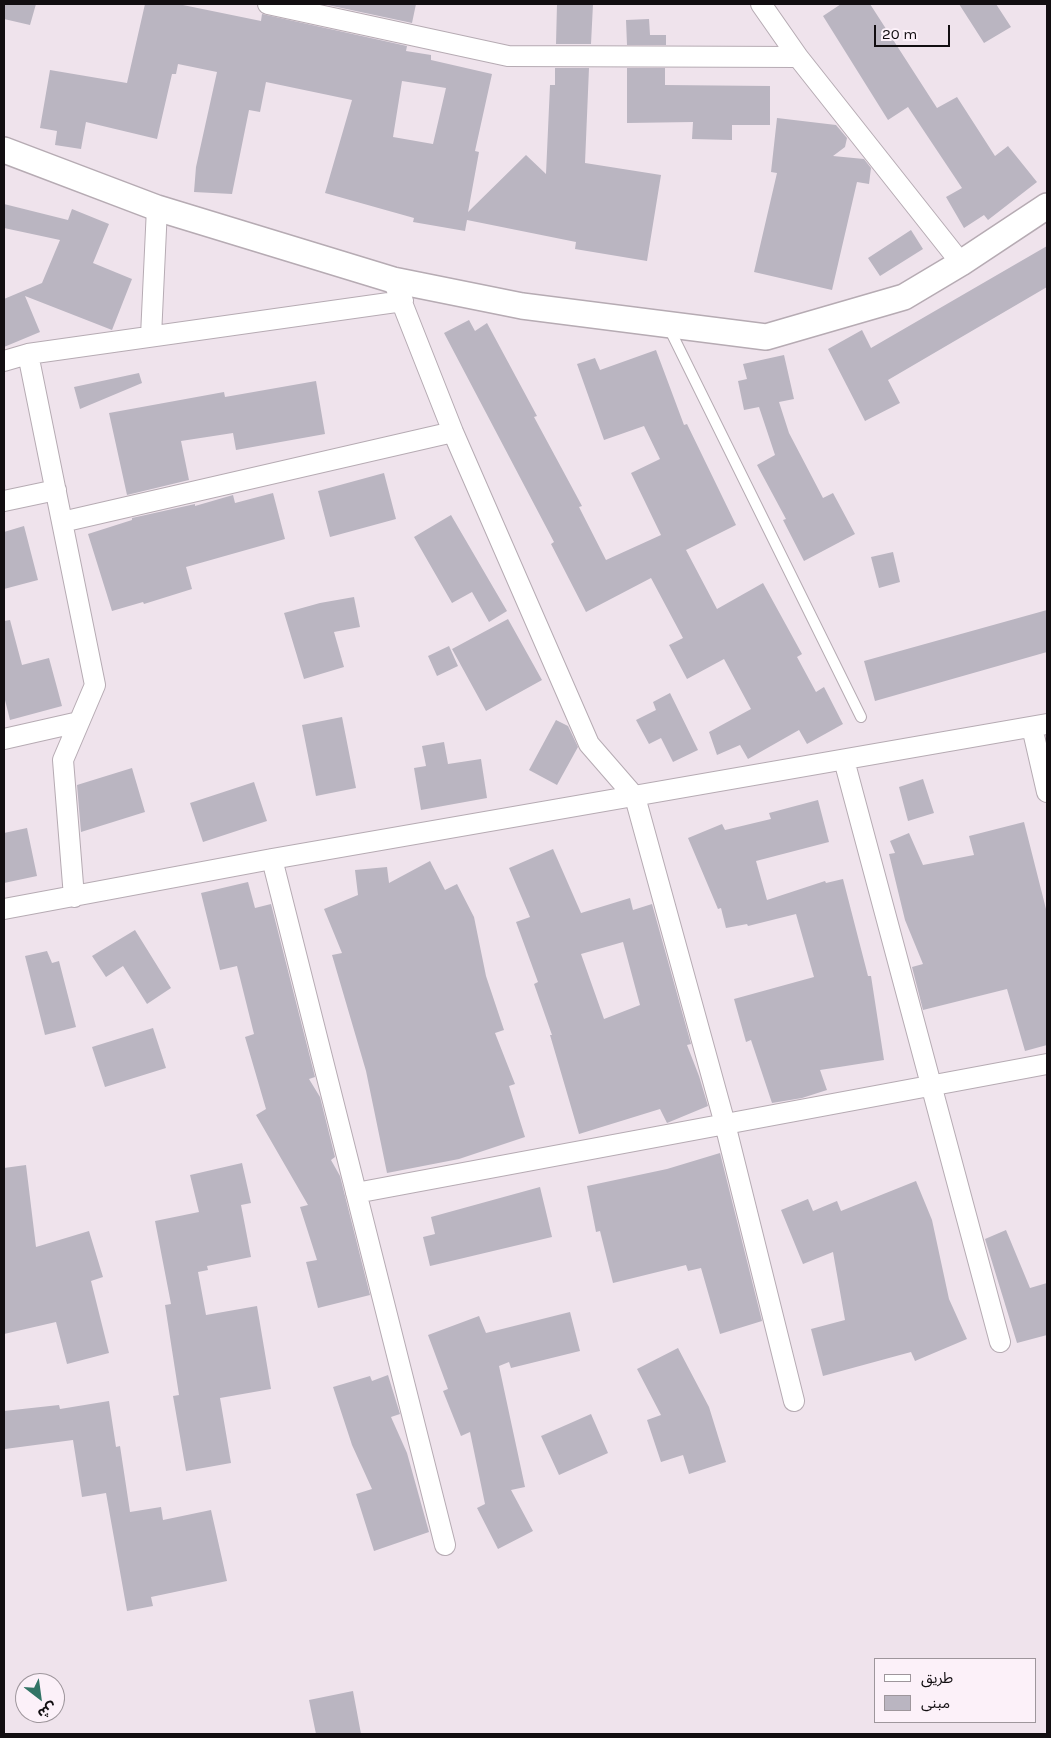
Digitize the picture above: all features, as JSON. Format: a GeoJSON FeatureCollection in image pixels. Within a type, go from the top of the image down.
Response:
{"type":"FeatureCollection","features":[{"type":"Feature","properties":{"kind":"street"},"geometry":{"type":"LineString","coordinates":[[268,4],[508,56],[798,57]]}},
{"type":"Feature","properties":{"kind":"street"},"geometry":{"type":"LineString","coordinates":[[761,4],[798,57],[962,263]]}},
{"type":"Feature","properties":{"kind":"street"},"geometry":{"type":"LineString","coordinates":[[4,150],[157,208],[398,290],[766,337],[904,297],[962,263],[1047,206]]}},
{"type":"Feature","properties":{"kind":"street"},"geometry":{"type":"LineString","coordinates":[[151,336],[157,208]]}},
{"type":"Feature","properties":{"kind":"street"},"geometry":{"type":"LineString","coordinates":[[4,360],[28,354],[151,336],[398,290]]}},
{"type":"Feature","properties":{"kind":"street"},"geometry":{"type":"LineString","coordinates":[[398,290],[453,432],[589,744],[635,797],[725,1124],[794,1401]]}},
{"type":"Feature","properties":{"kind":"street"},"geometry":{"type":"LineString","coordinates":[[28,354],[95,685],[63,760],[74,897]]}},
{"type":"Feature","properties":{"kind":"street"},"geometry":{"type":"LineString","coordinates":[[62,522],[453,432]]}},
{"type":"Feature","properties":{"kind":"street"},"geometry":{"type":"LineString","coordinates":[[4,501],[56,490]]}},
{"type":"Feature","properties":{"kind":"street"},"geometry":{"type":"LineString","coordinates":[[4,739],[79,722]]}},
{"type":"Feature","properties":{"kind":"street"},"geometry":{"type":"LineString","coordinates":[[4,910],[272,859],[1040,725],[1047,792]]}},
{"type":"Feature","properties":{"kind":"street"},"geometry":{"type":"LineString","coordinates":[[844,760],[1000,1342]]}},
{"type":"Feature","properties":{"kind":"street"},"geometry":{"type":"LineString","coordinates":[[272,859],[445,1545]]}},
{"type":"Feature","properties":{"kind":"street"},"geometry":{"type":"LineString","coordinates":[[356,1193],[1047,1064]]}},
{"type":"Feature","properties":{"kind":"lane"},"geometry":{"type":"LineString","coordinates":[[668,325],[861,717]]}},
{"type":"Feature","properties":{"kind":"building"},"geometry":{"type":"Polygon","coordinates":[[[4,4],[36,4],[30,25],[4,19],[4,4]]]}},
{"type":"Feature","properties":{"kind":"building"},"geometry":{"type":"Polygon","coordinates":[[[145,4],[178,4],[261,21],[262,14],[407,46],[406,51],[431,55],[431,60],[492,74],[475,151],[479,152],[468,212],[526,155],[546,174],[550,85],[555,85],[555,68],[589,68],[585,163],[661,175],[647,261],[575,249],[576,242],[467,220],[465,231],[413,222],[414,218],[325,193],[352,100],[266,82],[260,112],[249,110],[232,194],[194,192],[196,167],[217,72],[178,64],[176,74],[172,74],[157,139],[86,122],[81,149],[55,145],[57,131],[40,128],[50,70],[127,83],[145,4]],[[402,81],[393,137],[433,144],[446,88],[402,81]]]}},
{"type":"Feature","properties":{"kind":"building"},"geometry":{"type":"Polygon","coordinates":[[[323,4],[416,4],[412,23],[323,4]]]}},
{"type":"Feature","properties":{"kind":"building"},"geometry":{"type":"Polygon","coordinates":[[[557,4],[593,4],[591,44],[556,44],[557,4]]]}},
{"type":"Feature","properties":{"kind":"building"},"geometry":{"type":"Polygon","coordinates":[[[841,4],[870,4],[937,108],[957,97],[995,156],[1008,146],[1037,182],[988,220],[984,215],[964,228],[946,197],[962,188],[908,107],[888,120],[823,16],[841,4]]]}},
{"type":"Feature","properties":{"kind":"building"},"geometry":{"type":"Polygon","coordinates":[[[959,4],[996,4],[1011,27],[984,43],[959,4]]]}},
{"type":"Feature","properties":{"kind":"building"},"geometry":{"type":"Polygon","coordinates":[[[649,19],[650,35],[666,35],[666,45],[627,45],[626,20],[649,19]]]}},
{"type":"Feature","properties":{"kind":"building"},"geometry":{"type":"Polygon","coordinates":[[[627,68],[665,68],[665,85],[770,86],[770,125],[732,125],[732,140],[692,139],[693,122],[627,123],[627,68]]]}},
{"type":"Feature","properties":{"kind":"building"},"geometry":{"type":"Polygon","coordinates":[[[777,118],[836,125],[847,138],[845,147],[833,156],[864,159],[871,168],[869,184],[857,182],[832,290],[754,272],[777,173],[771,172],[777,118]]]}},
{"type":"Feature","properties":{"kind":"building"},"geometry":{"type":"Polygon","coordinates":[[[4,204],[68,220],[72,209],[109,224],[93,263],[132,279],[112,330],[25,296],[40,332],[4,347],[4,299],[42,283],[60,240],[4,228],[4,204]]]}},
{"type":"Feature","properties":{"kind":"building"},"geometry":{"type":"Polygon","coordinates":[[[911,230],[923,249],[880,276],[868,258],[911,230]]]}},
{"type":"Feature","properties":{"kind":"building"},"geometry":{"type":"Polygon","coordinates":[[[1047,246],[1047,287],[888,380],[900,403],[865,421],[828,349],[862,330],[871,348],[1047,246]]]}},
{"type":"Feature","properties":{"kind":"building"},"geometry":{"type":"Polygon","coordinates":[[[469,320],[475,331],[487,323],[537,416],[534,417],[582,506],[579,507],[606,560],[661,535],[631,473],[660,459],[644,426],[604,440],[577,364],[595,358],[600,370],[656,350],[684,425],[687,424],[736,525],[686,550],[717,609],[763,583],[802,654],[797,657],[816,692],[824,687],[843,724],[807,744],[799,730],[748,759],[740,745],[717,755],[709,732],[751,709],[724,659],[687,679],[669,645],[683,638],[651,578],[586,612],[551,544],[554,542],[444,333],[469,320]]]}},
{"type":"Feature","properties":{"kind":"building"},"geometry":{"type":"Polygon","coordinates":[[[784,355],[794,399],[779,402],[789,433],[823,498],[833,493],[855,534],[804,561],[783,520],[786,519],[757,465],[775,455],[759,407],[744,410],[738,381],[747,379],[743,364],[784,355]]]}},
{"type":"Feature","properties":{"kind":"building"},"geometry":{"type":"Polygon","coordinates":[[[139,373],[142,383],[80,409],[74,387],[139,373]]]}},
{"type":"Feature","properties":{"kind":"building"},"geometry":{"type":"Polygon","coordinates":[[[316,381],[325,434],[236,450],[233,433],[181,441],[189,480],[127,495],[109,413],[224,392],[225,397],[316,381]]]}},
{"type":"Feature","properties":{"kind":"building"},"geometry":{"type":"Polygon","coordinates":[[[384,473],[396,519],[330,537],[318,491],[384,473]]]}},
{"type":"Feature","properties":{"kind":"building"},"geometry":{"type":"Polygon","coordinates":[[[273,493],[285,539],[186,567],[192,589],[144,604],[143,602],[112,611],[88,534],[132,520],[132,518],[195,504],[195,506],[233,495],[235,503],[273,493]]]}},
{"type":"Feature","properties":{"kind":"building"},"geometry":{"type":"Polygon","coordinates":[[[451,515],[507,611],[489,622],[472,592],[452,603],[414,537],[451,515]]]}},
{"type":"Feature","properties":{"kind":"building"},"geometry":{"type":"Polygon","coordinates":[[[24,526],[38,580],[4,589],[4,532],[24,526]]]}},
{"type":"Feature","properties":{"kind":"building"},"geometry":{"type":"Polygon","coordinates":[[[893,552],[900,582],[879,588],[871,557],[893,552]]]}},
{"type":"Feature","properties":{"kind":"building"},"geometry":{"type":"Polygon","coordinates":[[[354,597],[360,627],[334,632],[344,667],[304,679],[284,613],[320,603],[354,597]]]}},
{"type":"Feature","properties":{"kind":"building"},"geometry":{"type":"Polygon","coordinates":[[[1047,610],[1047,652],[875,701],[864,661],[1047,610]]]}},
{"type":"Feature","properties":{"kind":"building"},"geometry":{"type":"Polygon","coordinates":[[[508,619],[542,680],[486,711],[452,649],[508,619]]]}},
{"type":"Feature","properties":{"kind":"building"},"geometry":{"type":"Polygon","coordinates":[[[10,620],[22,665],[49,658],[62,706],[10,720],[4,696],[4,621],[10,620]]]}},
{"type":"Feature","properties":{"kind":"building"},"geometry":{"type":"Polygon","coordinates":[[[449,646],[458,666],[437,676],[428,656],[449,646]]]}},
{"type":"Feature","properties":{"kind":"building"},"geometry":{"type":"Polygon","coordinates":[[[670,693],[698,750],[673,762],[661,738],[649,744],[636,720],[656,710],[653,702],[670,693]]]}},
{"type":"Feature","properties":{"kind":"building"},"geometry":{"type":"Polygon","coordinates":[[[342,717],[356,788],[316,796],[302,725],[342,717]]]}},
{"type":"Feature","properties":{"kind":"building"},"geometry":{"type":"Polygon","coordinates":[[[556,720],[568,726],[578,747],[557,785],[529,770],[556,720]]]}},
{"type":"Feature","properties":{"kind":"building"},"geometry":{"type":"Polygon","coordinates":[[[444,742],[448,764],[481,759],[487,798],[421,810],[414,768],[426,766],[422,746],[444,742]]]}},
{"type":"Feature","properties":{"kind":"building"},"geometry":{"type":"Polygon","coordinates":[[[132,768],[145,812],[81,832],[77,785],[132,768]]]}},
{"type":"Feature","properties":{"kind":"building"},"geometry":{"type":"Polygon","coordinates":[[[923,779],[934,813],[908,821],[899,787],[923,779]]]}},
{"type":"Feature","properties":{"kind":"building"},"geometry":{"type":"Polygon","coordinates":[[[254,782],[267,821],[203,842],[190,803],[254,782]]]}},
{"type":"Feature","properties":{"kind":"building"},"geometry":{"type":"Polygon","coordinates":[[[818,800],[829,842],[756,861],[767,900],[825,881],[826,883],[843,879],[868,976],[871,976],[884,1060],[820,1070],[827,1090],[802,1098],[772,1103],[751,1040],[746,1042],[734,999],[814,977],[796,914],[748,926],[747,924],[726,928],[721,908],[718,909],[688,838],[722,824],[725,830],[771,819],[769,813],[818,800]]]}},
{"type":"Feature","properties":{"kind":"building"},"geometry":{"type":"Polygon","coordinates":[[[1024,822],[1047,913],[1047,1045],[1025,1051],[1007,989],[923,1010],[912,967],[923,964],[905,920],[889,854],[895,853],[890,841],[909,833],[923,865],[974,855],[969,836],[1024,822]]]}},
{"type":"Feature","properties":{"kind":"building"},"geometry":{"type":"Polygon","coordinates":[[[27,828],[37,876],[4,883],[4,833],[27,828]]]}},
{"type":"Feature","properties":{"kind":"building"},"geometry":{"type":"Polygon","coordinates":[[[553,849],[581,913],[630,898],[633,910],[652,904],[691,1044],[687,1045],[708,1106],[667,1123],[660,1109],[579,1134],[550,1035],[552,1035],[534,984],[538,982],[516,922],[530,917],[509,868],[553,849]],[[623,942],[581,954],[604,1019],[640,1005],[623,942]]]}},
{"type":"Feature","properties":{"kind":"building"},"geometry":{"type":"Polygon","coordinates":[[[430,861],[445,890],[457,884],[474,917],[486,976],[504,1030],[495,1033],[515,1084],[509,1086],[525,1137],[459,1159],[387,1173],[366,1071],[332,955],[342,953],[324,909],[358,895],[355,870],[387,867],[389,883],[430,861]]]}},
{"type":"Feature","properties":{"kind":"building"},"geometry":{"type":"Polygon","coordinates":[[[248,882],[255,908],[271,904],[315,1077],[309,1079],[320,1097],[335,1157],[331,1160],[340,1176],[370,1295],[318,1308],[306,1262],[317,1260],[300,1207],[308,1205],[256,1115],[266,1109],[245,1037],[254,1034],[237,966],[220,970],[201,893],[248,882]]]}},
{"type":"Feature","properties":{"kind":"building"},"geometry":{"type":"Polygon","coordinates":[[[135,930],[171,988],[147,1004],[123,966],[106,977],[92,956],[135,930]]]}},
{"type":"Feature","properties":{"kind":"building"},"geometry":{"type":"Polygon","coordinates":[[[47,951],[52,963],[59,961],[76,1027],[45,1035],[25,956],[47,951]]]}},
{"type":"Feature","properties":{"kind":"building"},"geometry":{"type":"Polygon","coordinates":[[[153,1028],[166,1068],[105,1087],[92,1047],[153,1028]]]}},
{"type":"Feature","properties":{"kind":"building"},"geometry":{"type":"Polygon","coordinates":[[[720,1153],[762,1321],[720,1334],[701,1268],[688,1271],[686,1265],[613,1283],[600,1231],[596,1232],[587,1186],[667,1169],[720,1153]]]}},
{"type":"Feature","properties":{"kind":"building"},"geometry":{"type":"Polygon","coordinates":[[[242,1163],[251,1203],[241,1205],[251,1257],[207,1266],[208,1270],[198,1272],[206,1315],[257,1306],[271,1389],[220,1398],[231,1463],[186,1471],[173,1396],[179,1395],[165,1305],[171,1304],[155,1221],[199,1212],[190,1175],[242,1163]]]}},
{"type":"Feature","properties":{"kind":"building"},"geometry":{"type":"Polygon","coordinates":[[[26,1165],[36,1247],[89,1231],[103,1277],[91,1281],[109,1353],[67,1364],[56,1322],[4,1334],[4,1168],[26,1165]]]}},
{"type":"Feature","properties":{"kind":"building"},"geometry":{"type":"Polygon","coordinates":[[[916,1181],[932,1220],[949,1299],[967,1339],[915,1361],[911,1352],[823,1376],[811,1329],[845,1320],[833,1252],[803,1264],[781,1210],[808,1199],[813,1211],[837,1201],[841,1211],[916,1181]]]}},
{"type":"Feature","properties":{"kind":"building"},"geometry":{"type":"Polygon","coordinates":[[[540,1187],[552,1237],[430,1266],[423,1237],[435,1234],[431,1217],[540,1187]]]}},
{"type":"Feature","properties":{"kind":"building"},"geometry":{"type":"Polygon","coordinates":[[[1006,1230],[1030,1288],[1047,1283],[1047,1335],[1017,1343],[985,1239],[1006,1230]]]}},
{"type":"Feature","properties":{"kind":"building"},"geometry":{"type":"Polygon","coordinates":[[[570,1312],[580,1351],[511,1368],[509,1362],[499,1366],[525,1487],[511,1490],[533,1531],[498,1549],[477,1508],[485,1504],[470,1432],[461,1436],[443,1391],[448,1389],[428,1335],[479,1316],[486,1333],[570,1312]]]}},
{"type":"Feature","properties":{"kind":"building"},"geometry":{"type":"Polygon","coordinates":[[[678,1348],[709,1407],[726,1462],[689,1474],[683,1455],[661,1462],[647,1420],[661,1415],[637,1369],[678,1348]]]}},
{"type":"Feature","properties":{"kind":"building"},"geometry":{"type":"Polygon","coordinates":[[[388,1375],[400,1414],[391,1417],[407,1453],[429,1532],[374,1551],[356,1494],[372,1489],[352,1445],[333,1387],[370,1376],[372,1381],[388,1375]]]}},
{"type":"Feature","properties":{"kind":"building"},"geometry":{"type":"Polygon","coordinates":[[[109,1401],[116,1447],[120,1446],[130,1512],[161,1507],[163,1520],[211,1510],[227,1581],[151,1597],[153,1606],[127,1611],[106,1493],[82,1497],[73,1440],[5,1449],[4,1411],[59,1405],[60,1409],[109,1401]]]}},
{"type":"Feature","properties":{"kind":"building"},"geometry":{"type":"Polygon","coordinates":[[[591,1414],[608,1453],[559,1475],[541,1436],[591,1414]]]}},
{"type":"Feature","properties":{"kind":"building"},"geometry":{"type":"Polygon","coordinates":[[[353,1691],[361,1734],[316,1734],[309,1700],[353,1691]]]}}]}
